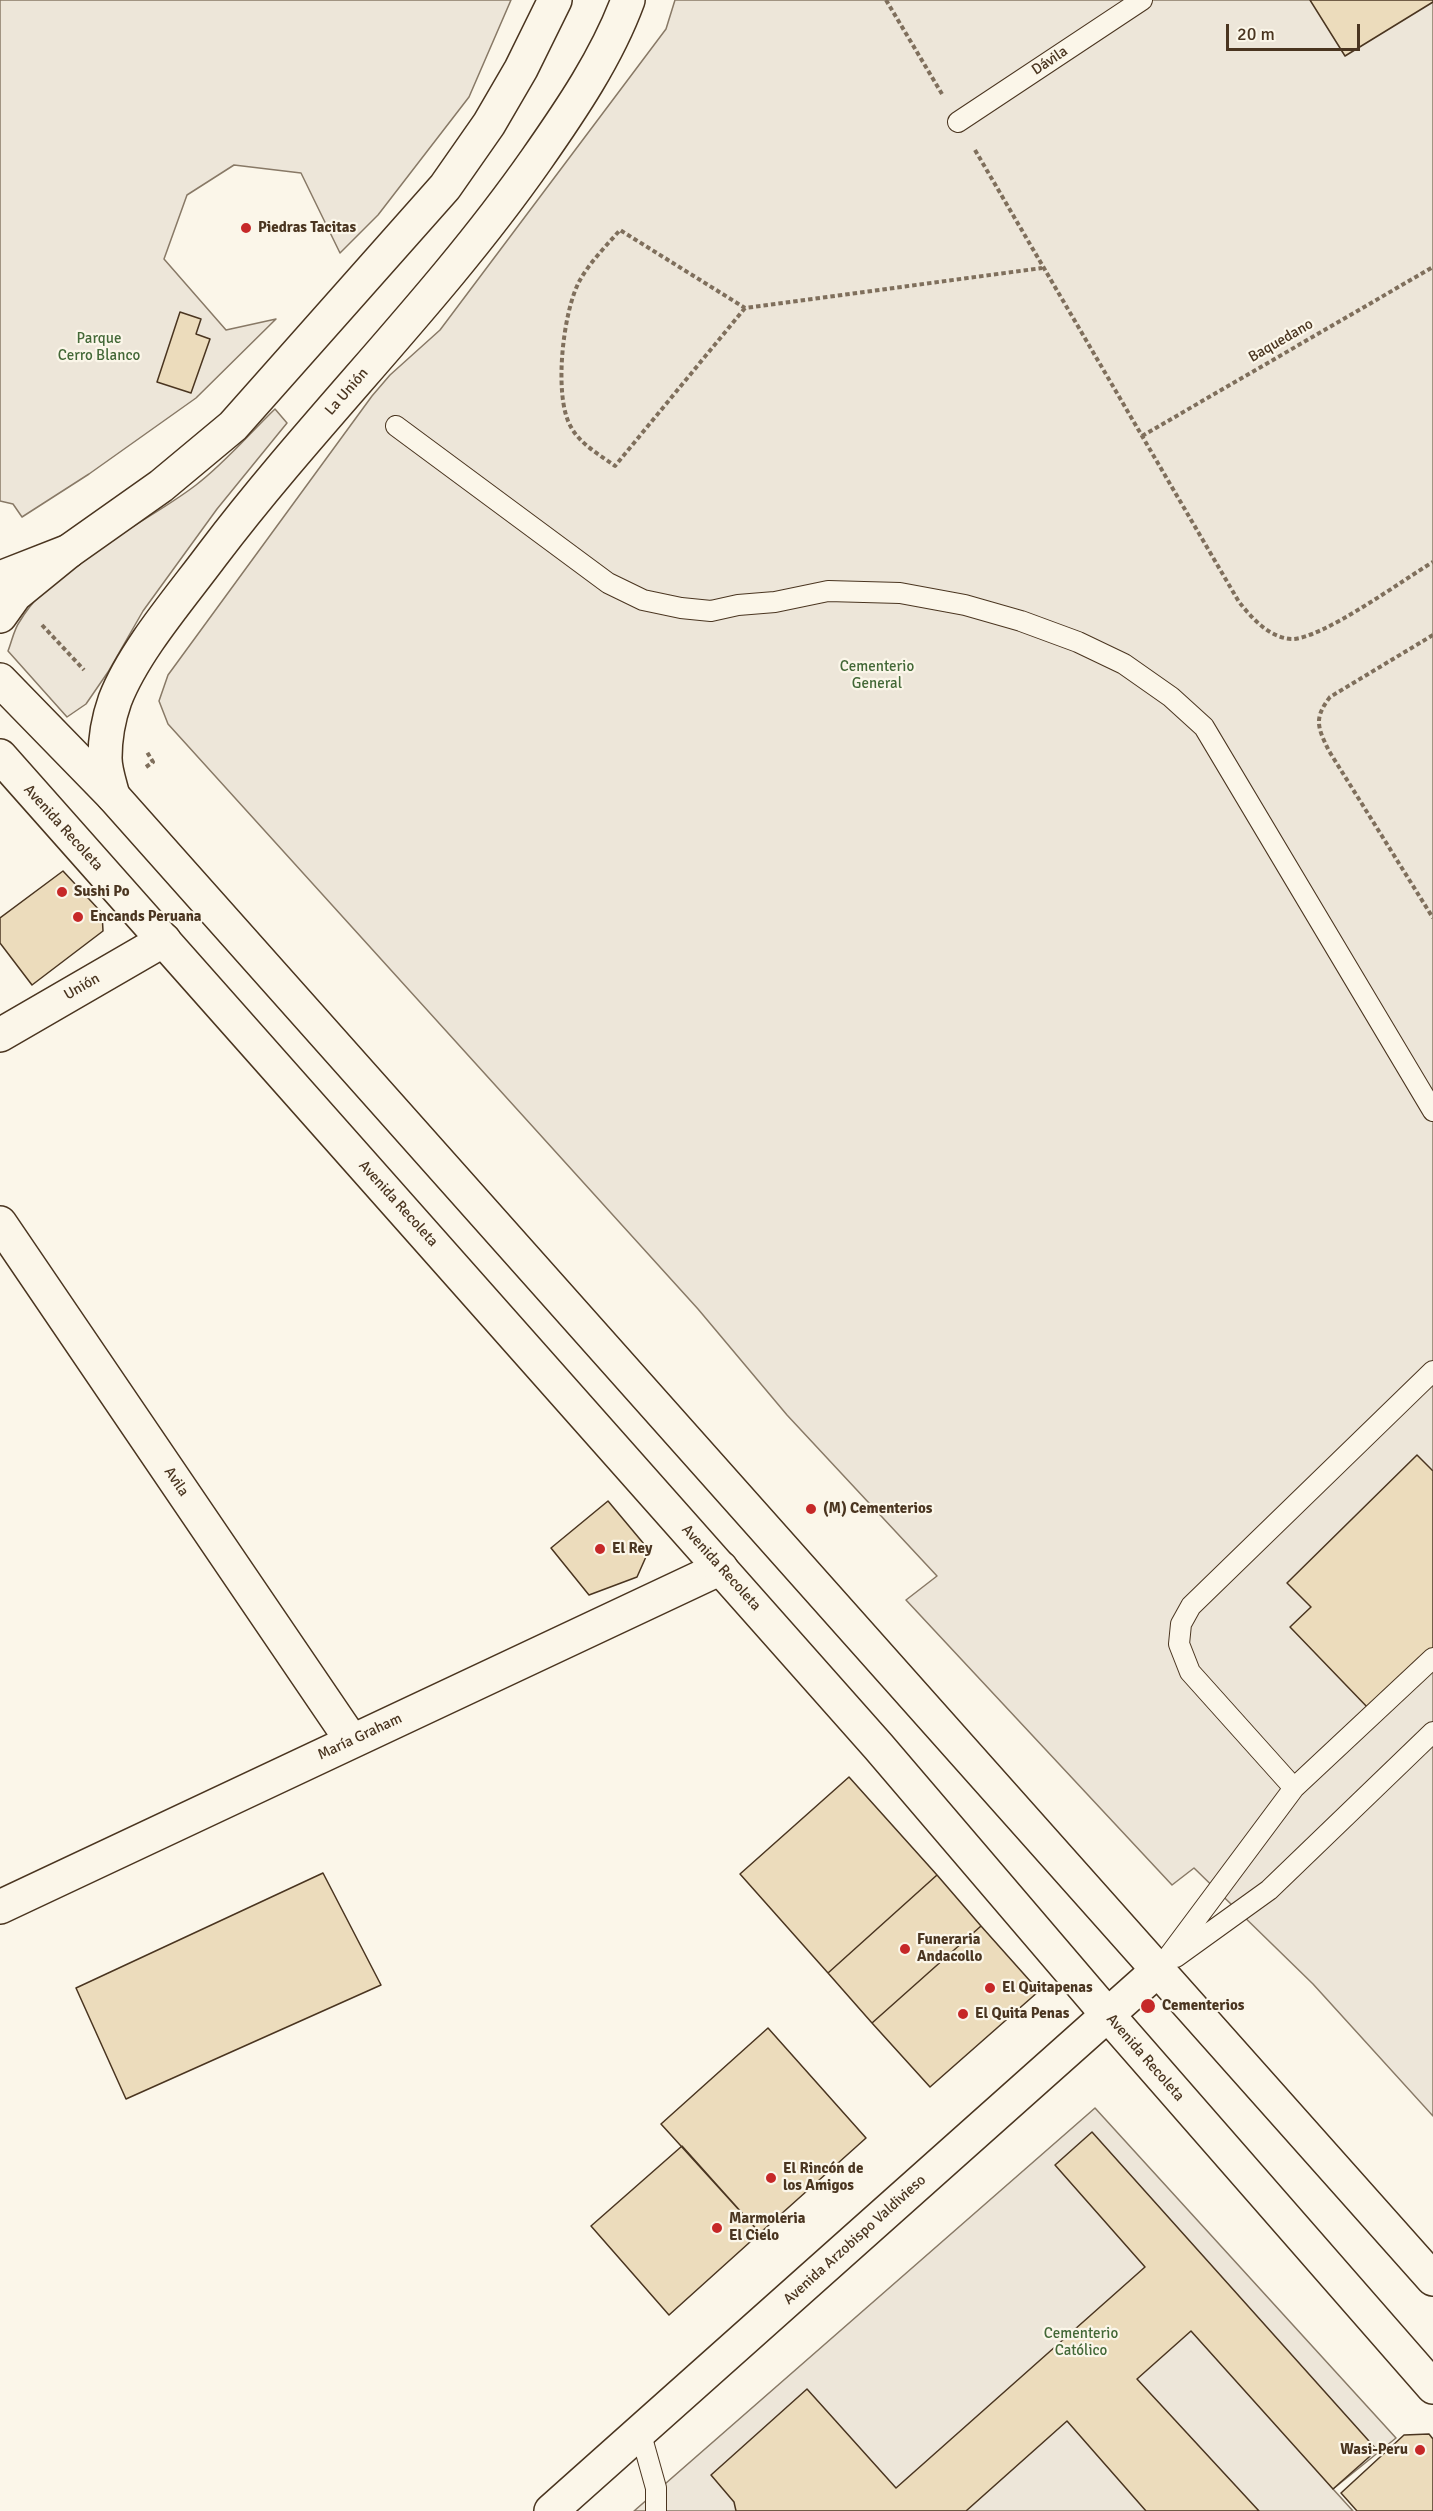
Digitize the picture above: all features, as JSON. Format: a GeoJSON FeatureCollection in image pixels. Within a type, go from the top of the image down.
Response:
{"type":"FeatureCollection","features":[{"type":"Feature","properties":{"kind":"main road"},"geometry":{"type":"LineString","coordinates":[[0,616],[15,595],[69,551],[161,486],[233,426],[445,187],[489,124],[521,69],[555,0]]}},
{"type":"Feature","properties":{"kind":"main road","name":"La Unión"},"geometry":{"type":"LineString","coordinates":[[113,796],[105,758],[114,703],[124,680],[179,599],[224,539],[291,457],[463,258],[518,185],[569,112],[598,61],[628,0]]}},
{"type":"Feature","properties":{"kind":"main road"},"geometry":{"type":"LineString","coordinates":[[0,578],[69,551]]}},
{"type":"Feature","properties":{"kind":"main road"},"geometry":{"type":"LineString","coordinates":[[0,680],[113,796],[1159,1969],[1433,2280]]}},
{"type":"Feature","properties":{"kind":"main road","name":"Avenida Recoleta"},"geometry":{"type":"LineString","coordinates":[[0,756],[721,1568],[1433,2387]]}},
{"type":"Feature","properties":{"kind":"main road","name":"Unión"},"geometry":{"type":"LineString","coordinates":[[0,1035],[164,940]]}},
{"type":"Feature","properties":{"kind":"main road","name":"Avila"},"geometry":{"type":"LineString","coordinates":[[0,1223],[352,1741]]}},
{"type":"Feature","properties":{"kind":"main road","name":"María Graham"},"geometry":{"type":"LineString","coordinates":[[3,1898],[352,1741],[721,1568]]}},
{"type":"Feature","properties":{"kind":"main road","name":"Avenida Arzobispo Valdivieso"},"geometry":{"type":"LineString","coordinates":[[551,2511],[1159,1969]]}},
{"type":"Feature","properties":{"kind":"lane","name":"Dávila"},"geometry":{"type":"LineString","coordinates":[[958,122],[1142,0]]}},
{"type":"Feature","properties":{"kind":"lane"},"geometry":{"type":"LineString","coordinates":[[396,426],[608,584],[643,600],[681,608],[711,611],[738,605],[775,603],[828,591],[900,593],[965,605],[1021,621],[1078,642],[1124,664],[1171,697],[1204,727],[1433,1111]]}},
{"type":"Feature","properties":{"kind":"lane"},"geometry":{"type":"LineString","coordinates":[[1294,1788],[1190,1672],[1179,1644],[1181,1624],[1191,1606],[1433,1371]]}},
{"type":"Feature","properties":{"kind":"lane"},"geometry":{"type":"LineString","coordinates":[[1159,1969],[1294,1788],[1433,1658]]}},
{"type":"Feature","properties":{"kind":"lane"},"geometry":{"type":"LineString","coordinates":[[1159,1969],[1269,1890],[1433,1732]]}},
{"type":"Feature","properties":{"kind":"lane"},"geometry":{"type":"LineString","coordinates":[[640,2431],[656,2488],[656,2511]]}},
{"type":"Feature","properties":{"kind":"path"},"geometry":{"type":"LineString","coordinates":[[886,0],[1239,602],[1252,618],[1263,628],[1277,635],[1291,639],[1305,637],[1326,627],[1433,561]]}},
{"type":"Feature","properties":{"kind":"path"},"geometry":{"type":"LineString","coordinates":[[745,308],[615,466],[580,440],[570,426],[561,380],[561,356],[572,300],[580,280],[620,230],[745,308],[1042,268]]}},
{"type":"Feature","properties":{"kind":"path","name":"Baquedano"},"geometry":{"type":"LineString","coordinates":[[1142,436],[1433,267]]}},
{"type":"Feature","properties":{"kind":"path"},"geometry":{"type":"LineString","coordinates":[[1433,635],[1330,697],[1320,711],[1318,722],[1329,751],[1433,918]]}},
{"type":"Feature","properties":{"kind":"green space","name":"Parque Cerro Blanco"},"geometry":{"type":"Polygon","coordinates":[[[0,0],[511,0],[469,97],[378,215],[340,253],[301,173],[234,165],[187,195],[164,259],[226,330],[276,319],[196,398],[89,474],[22,517],[13,504],[0,501],[0,0]]]}},
{"type":"Feature","properties":{"kind":"green space","name":"Cementerio General"},"geometry":{"type":"Polygon","coordinates":[[[675,0],[1433,0],[1433,2116],[1313,1984],[1194,1868],[1172,1885],[906,1600],[937,1576],[787,1415],[698,1309],[168,724],[159,701],[168,675],[372,396],[390,375],[440,330],[666,29],[675,0]]]}},
{"type":"Feature","properties":{"kind":"green space"},"geometry":{"type":"Polygon","coordinates":[[[275,409],[287,423],[217,509],[143,611],[108,672],[86,704],[67,717],[8,651],[20,621],[35,600],[55,581],[101,546],[196,485],[275,409]]]}},
{"type":"Feature","properties":{"kind":"green space","name":"Cementerio Católico"},"geometry":{"type":"Polygon","coordinates":[[[1095,2108],[1396,2438],[1333,2489],[1353,2511],[634,2511],[1095,2108]]]}},
{"type":"Feature","properties":{"kind":"building"},"geometry":{"type":"Polygon","coordinates":[[[1310,0],[1433,0],[1433,2],[1345,56],[1310,0]]]}},
{"type":"Feature","properties":{"kind":"building"},"geometry":{"type":"Polygon","coordinates":[[[180,312],[201,319],[196,334],[210,339],[191,393],[157,382],[180,312]]]}},
{"type":"Feature","properties":{"kind":"building"},"geometry":{"type":"Polygon","coordinates":[[[63,871],[102,913],[103,931],[32,985],[0,943],[0,918],[63,871]]]}},
{"type":"Feature","properties":{"kind":"building"},"geometry":{"type":"Polygon","coordinates":[[[1417,1455],[1433,1471],[1433,1649],[1370,1710],[1290,1627],[1311,1607],[1287,1583],[1417,1455]]]}},
{"type":"Feature","properties":{"kind":"building","name":"El Rey"},"geometry":{"type":"Polygon","coordinates":[[[608,1501],[649,1550],[637,1577],[589,1595],[551,1548],[608,1501]]]}},
{"type":"Feature","properties":{"kind":"building"},"geometry":{"type":"Polygon","coordinates":[[[849,1777],[937,1875],[828,1973],[740,1874],[849,1777]]]}},
{"type":"Feature","properties":{"kind":"building"},"geometry":{"type":"Polygon","coordinates":[[[323,1873],[381,1985],[126,2099],[76,1988],[323,1873]]]}},
{"type":"Feature","properties":{"kind":"building","name":"Funeraria Andacollo"},"geometry":{"type":"Polygon","coordinates":[[[937,1875],[981,1926],[872,2023],[828,1973],[937,1875]]]}},
{"type":"Feature","properties":{"kind":"building"},"geometry":{"type":"Polygon","coordinates":[[[981,1926],[1039,1991],[930,2087],[872,2023],[981,1926]]]}},
{"type":"Feature","properties":{"kind":"building"},"geometry":{"type":"Polygon","coordinates":[[[768,2028],[866,2138],[760,2233],[661,2124],[768,2028]]]}},
{"type":"Feature","properties":{"kind":"building"},"geometry":{"type":"Polygon","coordinates":[[[1092,2132],[1377,2450],[1333,2489],[1191,2331],[1137,2379],[1259,2511],[1146,2511],[1067,2421],[966,2511],[736,2511],[734,2502],[711,2475],[807,2389],[896,2488],[1145,2267],[1055,2165],[1092,2132]]]}},
{"type":"Feature","properties":{"kind":"building"},"geometry":{"type":"Polygon","coordinates":[[[682,2146],[760,2233],[669,2315],[591,2226],[682,2146]]]}},
{"type":"Feature","properties":{"kind":"building"},"geometry":{"type":"Polygon","coordinates":[[[1429,2434],[1433,2439],[1433,2511],[1357,2511],[1341,2493],[1404,2435],[1429,2434]]]}},
{"type":"Feature","properties":{"kind":"place","name":"Piedras Tacitas"},"geometry":{"type":"Point","coordinates":[246,228]}},
{"type":"Feature","properties":{"kind":"place","name":"Sushi Po"},"geometry":{"type":"Point","coordinates":[62,892]}},
{"type":"Feature","properties":{"kind":"place","name":"Encands Peruana"},"geometry":{"type":"Point","coordinates":[78,917]}},
{"type":"Feature","properties":{"kind":"place","name":"(M) Cementerios"},"geometry":{"type":"Point","coordinates":[811,1509]}},
{"type":"Feature","properties":{"kind":"place","name":"El Rey"},"geometry":{"type":"Point","coordinates":[600,1549]}},
{"type":"Feature","properties":{"kind":"place","name":"Funeraria Andacollo"},"geometry":{"type":"Point","coordinates":[905,1949]}},
{"type":"Feature","properties":{"kind":"place","name":"El Quitapenas"},"geometry":{"type":"Point","coordinates":[990,1988]}},
{"type":"Feature","properties":{"kind":"place","name":"Cementerios"},"geometry":{"type":"Point","coordinates":[1148,2006]}},
{"type":"Feature","properties":{"kind":"place","name":"El Quita Penas"},"geometry":{"type":"Point","coordinates":[963,2014]}},
{"type":"Feature","properties":{"kind":"place","name":"El Rincón de los Amigos"},"geometry":{"type":"Point","coordinates":[771,2178]}},
{"type":"Feature","properties":{"kind":"place","name":"Marmoleria El Cielo"},"geometry":{"type":"Point","coordinates":[717,2228]}},
{"type":"Feature","properties":{"kind":"place","name":"Wasi-Peru"},"geometry":{"type":"Point","coordinates":[1420,2450]}}]}
